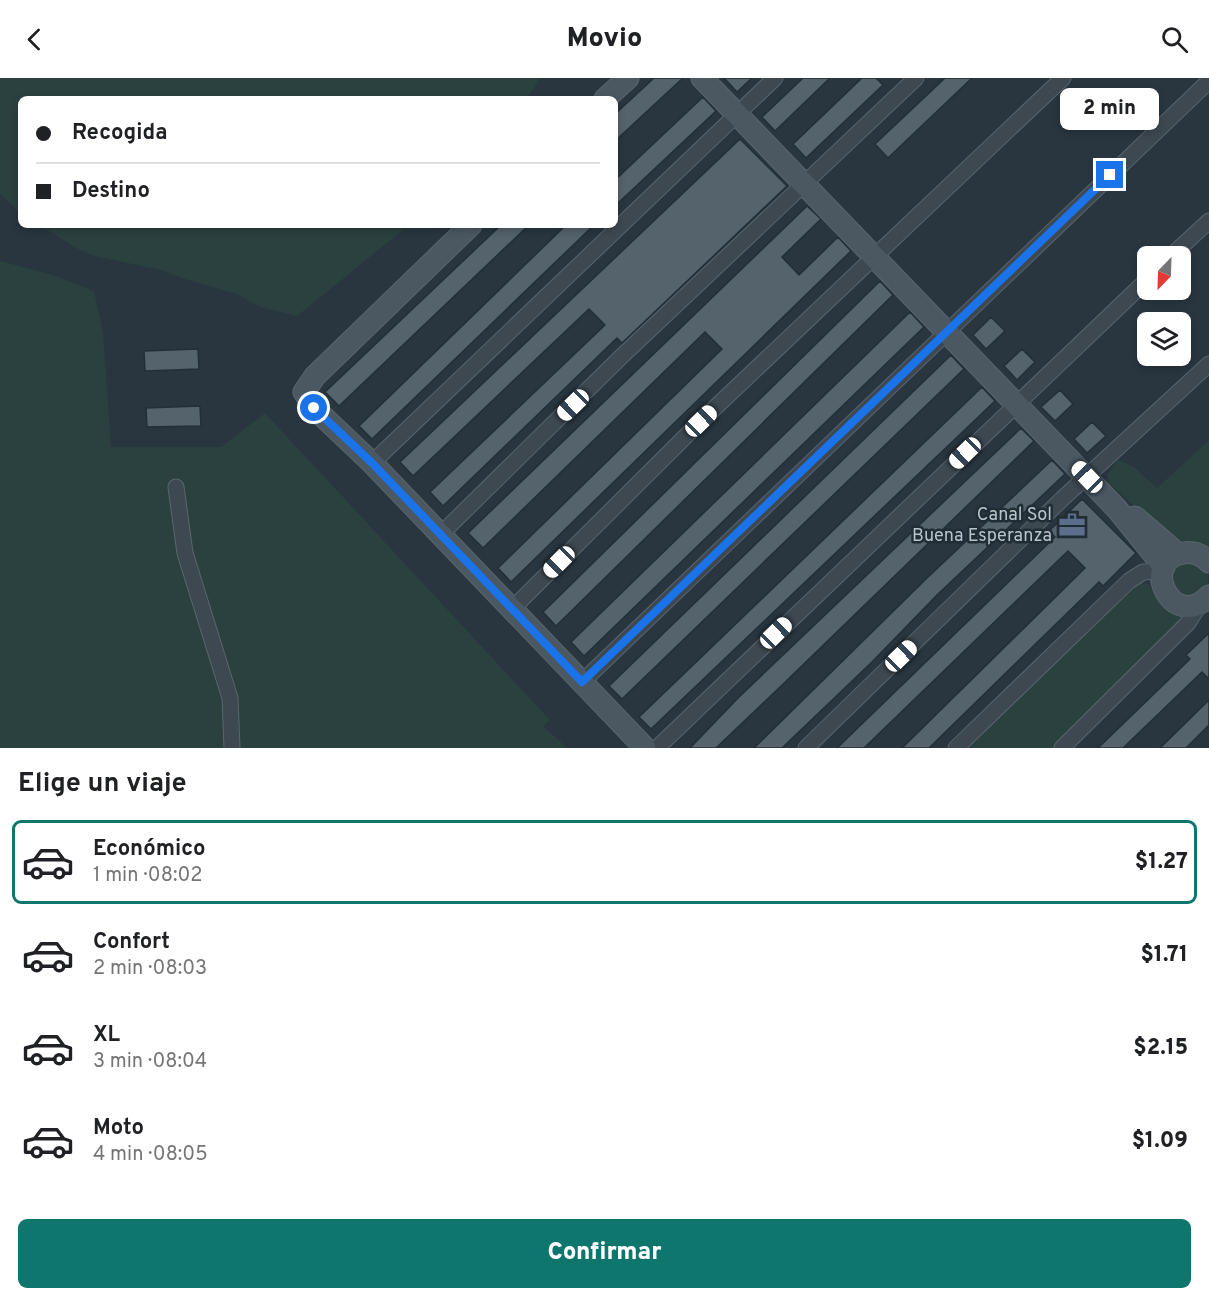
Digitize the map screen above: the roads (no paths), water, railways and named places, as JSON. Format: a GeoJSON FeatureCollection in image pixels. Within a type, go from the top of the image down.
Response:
{"type":"FeatureCollection","features":[{"type":"Feature","properties":{"kind":"street"},"geometry":{"type":"LineString","coordinates":[[608,96],[628,78]]}},
{"type":"Feature","properties":{"kind":"street"},"geometry":{"type":"LineString","coordinates":[[702,78],[1117,509],[1135,517],[1168,564],[1163,589],[1174,602],[1183,606],[1206,600]]}},
{"type":"Feature","properties":{"kind":"street"},"geometry":{"type":"LineString","coordinates":[[372,463],[775,78]]}},
{"type":"Feature","properties":{"kind":"street"},"geometry":{"type":"LineString","coordinates":[[440,534],[622,356],[916,78]]}},
{"type":"Feature","properties":{"kind":"street"},"geometry":{"type":"LineString","coordinates":[[512,609],[701,421],[1063,78]]}},
{"type":"Feature","properties":{"kind":"street"},"geometry":{"type":"LineString","coordinates":[[582,682],[1209,81]]}},
{"type":"Feature","properties":{"kind":"street"},"geometry":{"type":"LineString","coordinates":[[1183,246],[1209,221]]}},
{"type":"Feature","properties":{"kind":"street"},"geometry":{"type":"LineString","coordinates":[[468,228],[315,376],[304,392],[314,408],[372,463],[645,748]]}},
{"type":"Feature","properties":{"kind":"street"},"geometry":{"type":"LineString","coordinates":[[657,748],[1137,289]]}},
{"type":"Feature","properties":{"kind":"street"},"geometry":{"type":"LineString","coordinates":[[806,748],[1087,477],[1209,364]]}},
{"type":"Feature","properties":{"kind":"street"},"geometry":{"type":"LineString","coordinates":[[176,487],[185,553],[230,698],[231,748]]}},
{"type":"Feature","properties":{"kind":"street"},"geometry":{"type":"LineString","coordinates":[[956,748],[1129,581],[1143,572],[1196,553],[1209,562]]}},
{"type":"Feature","properties":{"kind":"street"},"geometry":{"type":"LineString","coordinates":[[1062,748],[1188,623],[1206,600]]}},
{"type":"Feature","properties":{"kind":"place","name":"Canal Sol Buena Esperanza"},"geometry":{"type":"Point","coordinates":[1072,525]}}]}
